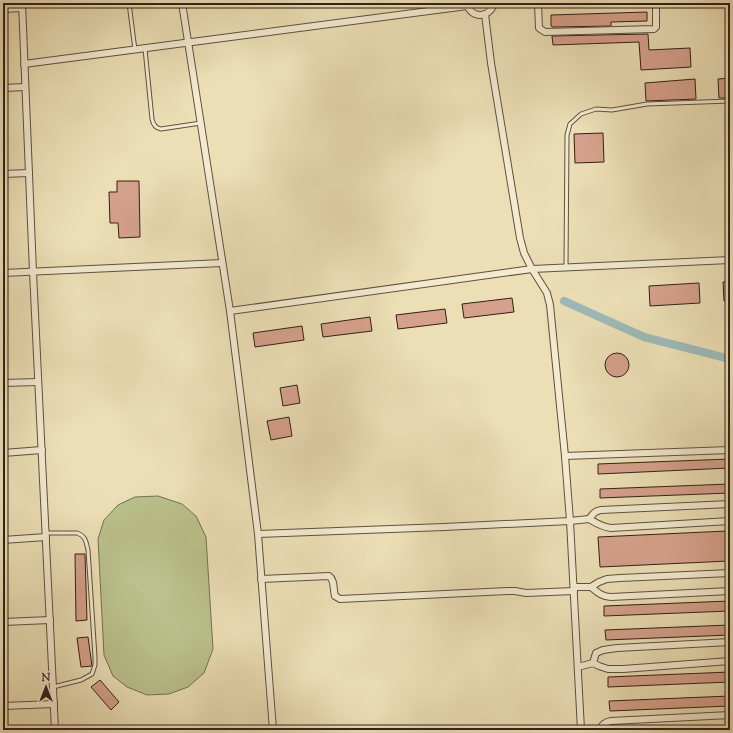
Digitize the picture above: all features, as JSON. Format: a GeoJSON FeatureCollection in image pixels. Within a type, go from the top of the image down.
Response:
{"type":"FeatureCollection","features":[{"type":"Feature","properties":{"kind":"street"},"geometry":{"type":"LineString","coordinates":[[182,3],[230,310],[258,534],[273,730]]}},
{"type":"Feature","properties":{"kind":"street"},"geometry":{"type":"LineString","coordinates":[[24,64],[188,43],[467,4],[473,13],[477,15],[485,14],[492,9],[494,3]]}},
{"type":"Feature","properties":{"kind":"street"},"geometry":{"type":"LineString","coordinates":[[538,3],[539,28],[545,32],[654,29],[657,23],[656,3]]}},
{"type":"Feature","properties":{"kind":"street"},"geometry":{"type":"LineString","coordinates":[[3,9],[22,5],[55,730]]}},
{"type":"Feature","properties":{"kind":"street"},"geometry":{"type":"LineString","coordinates":[[485,14],[491,63],[520,238],[524,253],[547,293],[550,305],[570,521],[581,730]]}},
{"type":"Feature","properties":{"kind":"street"},"geometry":{"type":"LineString","coordinates":[[3,88],[25,87]]}},
{"type":"Feature","properties":{"kind":"street"},"geometry":{"type":"LineString","coordinates":[[3,174],[29,173]]}},
{"type":"Feature","properties":{"kind":"street"},"geometry":{"type":"LineString","coordinates":[[230,310],[532,269],[730,260]]}},
{"type":"Feature","properties":{"kind":"street"},"geometry":{"type":"LineString","coordinates":[[3,273],[222,263]]}},
{"type":"Feature","properties":{"kind":"street"},"geometry":{"type":"LineString","coordinates":[[3,383],[38,382]]}},
{"type":"Feature","properties":{"kind":"street"},"geometry":{"type":"LineString","coordinates":[[3,453],[42,450]]}},
{"type":"Feature","properties":{"kind":"street"},"geometry":{"type":"LineString","coordinates":[[565,456],[730,450]]}},
{"type":"Feature","properties":{"kind":"street"},"geometry":{"type":"LineString","coordinates":[[258,534],[570,521],[589,518],[593,513],[601,510],[730,504]]}},
{"type":"Feature","properties":{"kind":"street"},"geometry":{"type":"LineString","coordinates":[[589,518],[599,525],[611,528],[730,521]]}},
{"type":"Feature","properties":{"kind":"street"},"geometry":{"type":"LineString","coordinates":[[3,540],[46,535]]}},
{"type":"Feature","properties":{"kind":"street"},"geometry":{"type":"LineString","coordinates":[[261,579],[329,576],[333,580],[335,596],[340,599],[508,591],[526,593],[591,587],[599,582],[614,579],[730,573]]}},
{"type":"Feature","properties":{"kind":"street"},"geometry":{"type":"LineString","coordinates":[[591,587],[605,597],[730,591]]}},
{"type":"Feature","properties":{"kind":"street"},"geometry":{"type":"LineString","coordinates":[[3,622],[50,620]]}},
{"type":"Feature","properties":{"kind":"street"},"geometry":{"type":"LineString","coordinates":[[593,663],[596,653],[603,650],[730,642]]}},
{"type":"Feature","properties":{"kind":"street"},"geometry":{"type":"LineString","coordinates":[[578,667],[593,663],[608,669],[624,669],[730,661]]}},
{"type":"Feature","properties":{"kind":"street"},"geometry":{"type":"LineString","coordinates":[[3,706],[54,704]]}},
{"type":"Feature","properties":{"kind":"street"},"geometry":{"type":"LineString","coordinates":[[600,730],[603,724],[611,720],[730,715]]}},
{"type":"Feature","properties":{"kind":"lane"},"geometry":{"type":"LineString","coordinates":[[129,3],[135,50]]}},
{"type":"Feature","properties":{"kind":"lane"},"geometry":{"type":"LineString","coordinates":[[145,48],[153,123],[158,128],[201,123]]}},
{"type":"Feature","properties":{"kind":"lane"},"geometry":{"type":"LineString","coordinates":[[566,268],[567,135],[570,124],[581,114],[596,109],[612,110],[647,104],[730,101]]}},
{"type":"Feature","properties":{"kind":"lane"},"geometry":{"type":"LineString","coordinates":[[46,535],[77,533],[85,538],[88,550],[95,661],[94,669],[89,677],[53,687]]}},
{"type":"Feature","properties":{"kind":"green space"},"geometry":{"type":"Polygon","coordinates":[[[158,496],[182,504],[196,516],[206,537],[213,649],[204,673],[188,687],[169,694],[147,695],[127,687],[113,676],[104,655],[98,539],[104,520],[118,505],[135,497],[158,496]]]}},
{"type":"Feature","properties":{"kind":"building"},"geometry":{"type":"Polygon","coordinates":[[[647,12],[647,21],[611,22],[611,26],[552,27],[551,25],[551,15],[647,12]]]}},
{"type":"Feature","properties":{"kind":"building"},"geometry":{"type":"Polygon","coordinates":[[[648,34],[649,50],[690,48],[691,67],[641,70],[639,42],[553,45],[552,36],[648,34]]]}},
{"type":"Feature","properties":{"kind":"building"},"geometry":{"type":"Polygon","coordinates":[[[730,78],[730,98],[719,98],[718,79],[730,78]]]}},
{"type":"Feature","properties":{"kind":"building"},"geometry":{"type":"Polygon","coordinates":[[[695,79],[696,99],[646,101],[645,83],[695,79]]]}},
{"type":"Feature","properties":{"kind":"building"},"geometry":{"type":"Polygon","coordinates":[[[603,133],[604,162],[575,163],[574,134],[603,133]]]}},
{"type":"Feature","properties":{"kind":"building"},"geometry":{"type":"Polygon","coordinates":[[[117,181],[139,181],[140,237],[119,238],[118,223],[110,223],[109,192],[117,192],[117,181]]]}},
{"type":"Feature","properties":{"kind":"building"},"geometry":{"type":"Polygon","coordinates":[[[730,281],[730,301],[724,301],[723,282],[730,281]]]}},
{"type":"Feature","properties":{"kind":"building"},"geometry":{"type":"Polygon","coordinates":[[[699,283],[700,303],[650,306],[649,286],[699,283]]]}},
{"type":"Feature","properties":{"kind":"building"},"geometry":{"type":"Polygon","coordinates":[[[512,298],[514,312],[464,318],[462,304],[512,298]]]}},
{"type":"Feature","properties":{"kind":"building"},"geometry":{"type":"Polygon","coordinates":[[[445,309],[447,323],[398,329],[396,315],[445,309]]]}},
{"type":"Feature","properties":{"kind":"building"},"geometry":{"type":"Polygon","coordinates":[[[370,317],[372,331],[323,337],[321,324],[370,317]]]}},
{"type":"Feature","properties":{"kind":"building"},"geometry":{"type":"Polygon","coordinates":[[[302,326],[304,340],[255,347],[253,333],[302,326]]]}},
{"type":"Feature","properties":{"kind":"building"},"geometry":{"type":"Polygon","coordinates":[[[617,353],[626,356],[629,365],[626,374],[617,377],[608,374],[605,365],[608,356],[617,353]]]}},
{"type":"Feature","properties":{"kind":"building"},"geometry":{"type":"Polygon","coordinates":[[[297,385],[300,403],[283,406],[280,388],[297,385]]]}},
{"type":"Feature","properties":{"kind":"building"},"geometry":{"type":"Polygon","coordinates":[[[289,417],[292,436],[271,440],[267,421],[289,417]]]}},
{"type":"Feature","properties":{"kind":"building"},"geometry":{"type":"Polygon","coordinates":[[[730,459],[730,468],[598,474],[598,464],[730,459]]]}},
{"type":"Feature","properties":{"kind":"building"},"geometry":{"type":"Polygon","coordinates":[[[730,484],[730,493],[600,498],[600,489],[730,484]]]}},
{"type":"Feature","properties":{"kind":"building"},"geometry":{"type":"Polygon","coordinates":[[[727,531],[729,561],[600,567],[598,537],[727,531]]]}},
{"type":"Feature","properties":{"kind":"building"},"geometry":{"type":"Polygon","coordinates":[[[75,554],[85,554],[87,620],[76,621],[75,554]]]}},
{"type":"Feature","properties":{"kind":"building"},"geometry":{"type":"Polygon","coordinates":[[[730,601],[730,611],[604,616],[604,606],[730,601]]]}},
{"type":"Feature","properties":{"kind":"building"},"geometry":{"type":"Polygon","coordinates":[[[730,625],[730,635],[606,640],[605,630],[730,625]]]}},
{"type":"Feature","properties":{"kind":"building"},"geometry":{"type":"Polygon","coordinates":[[[88,637],[92,666],[81,667],[77,638],[88,637]]]}},
{"type":"Feature","properties":{"kind":"building"},"geometry":{"type":"Polygon","coordinates":[[[730,672],[730,682],[608,687],[608,677],[730,672]]]}},
{"type":"Feature","properties":{"kind":"building"},"geometry":{"type":"Polygon","coordinates":[[[100,680],[119,702],[111,710],[91,687],[100,680]]]}},
{"type":"Feature","properties":{"kind":"building"},"geometry":{"type":"Polygon","coordinates":[[[730,696],[730,706],[610,711],[609,701],[730,696]]]}},
{"type":"Feature","properties":{"kind":"waterway"},"geometry":{"type":"LineString","coordinates":[[564,301],[644,337],[730,359]]}}]}
